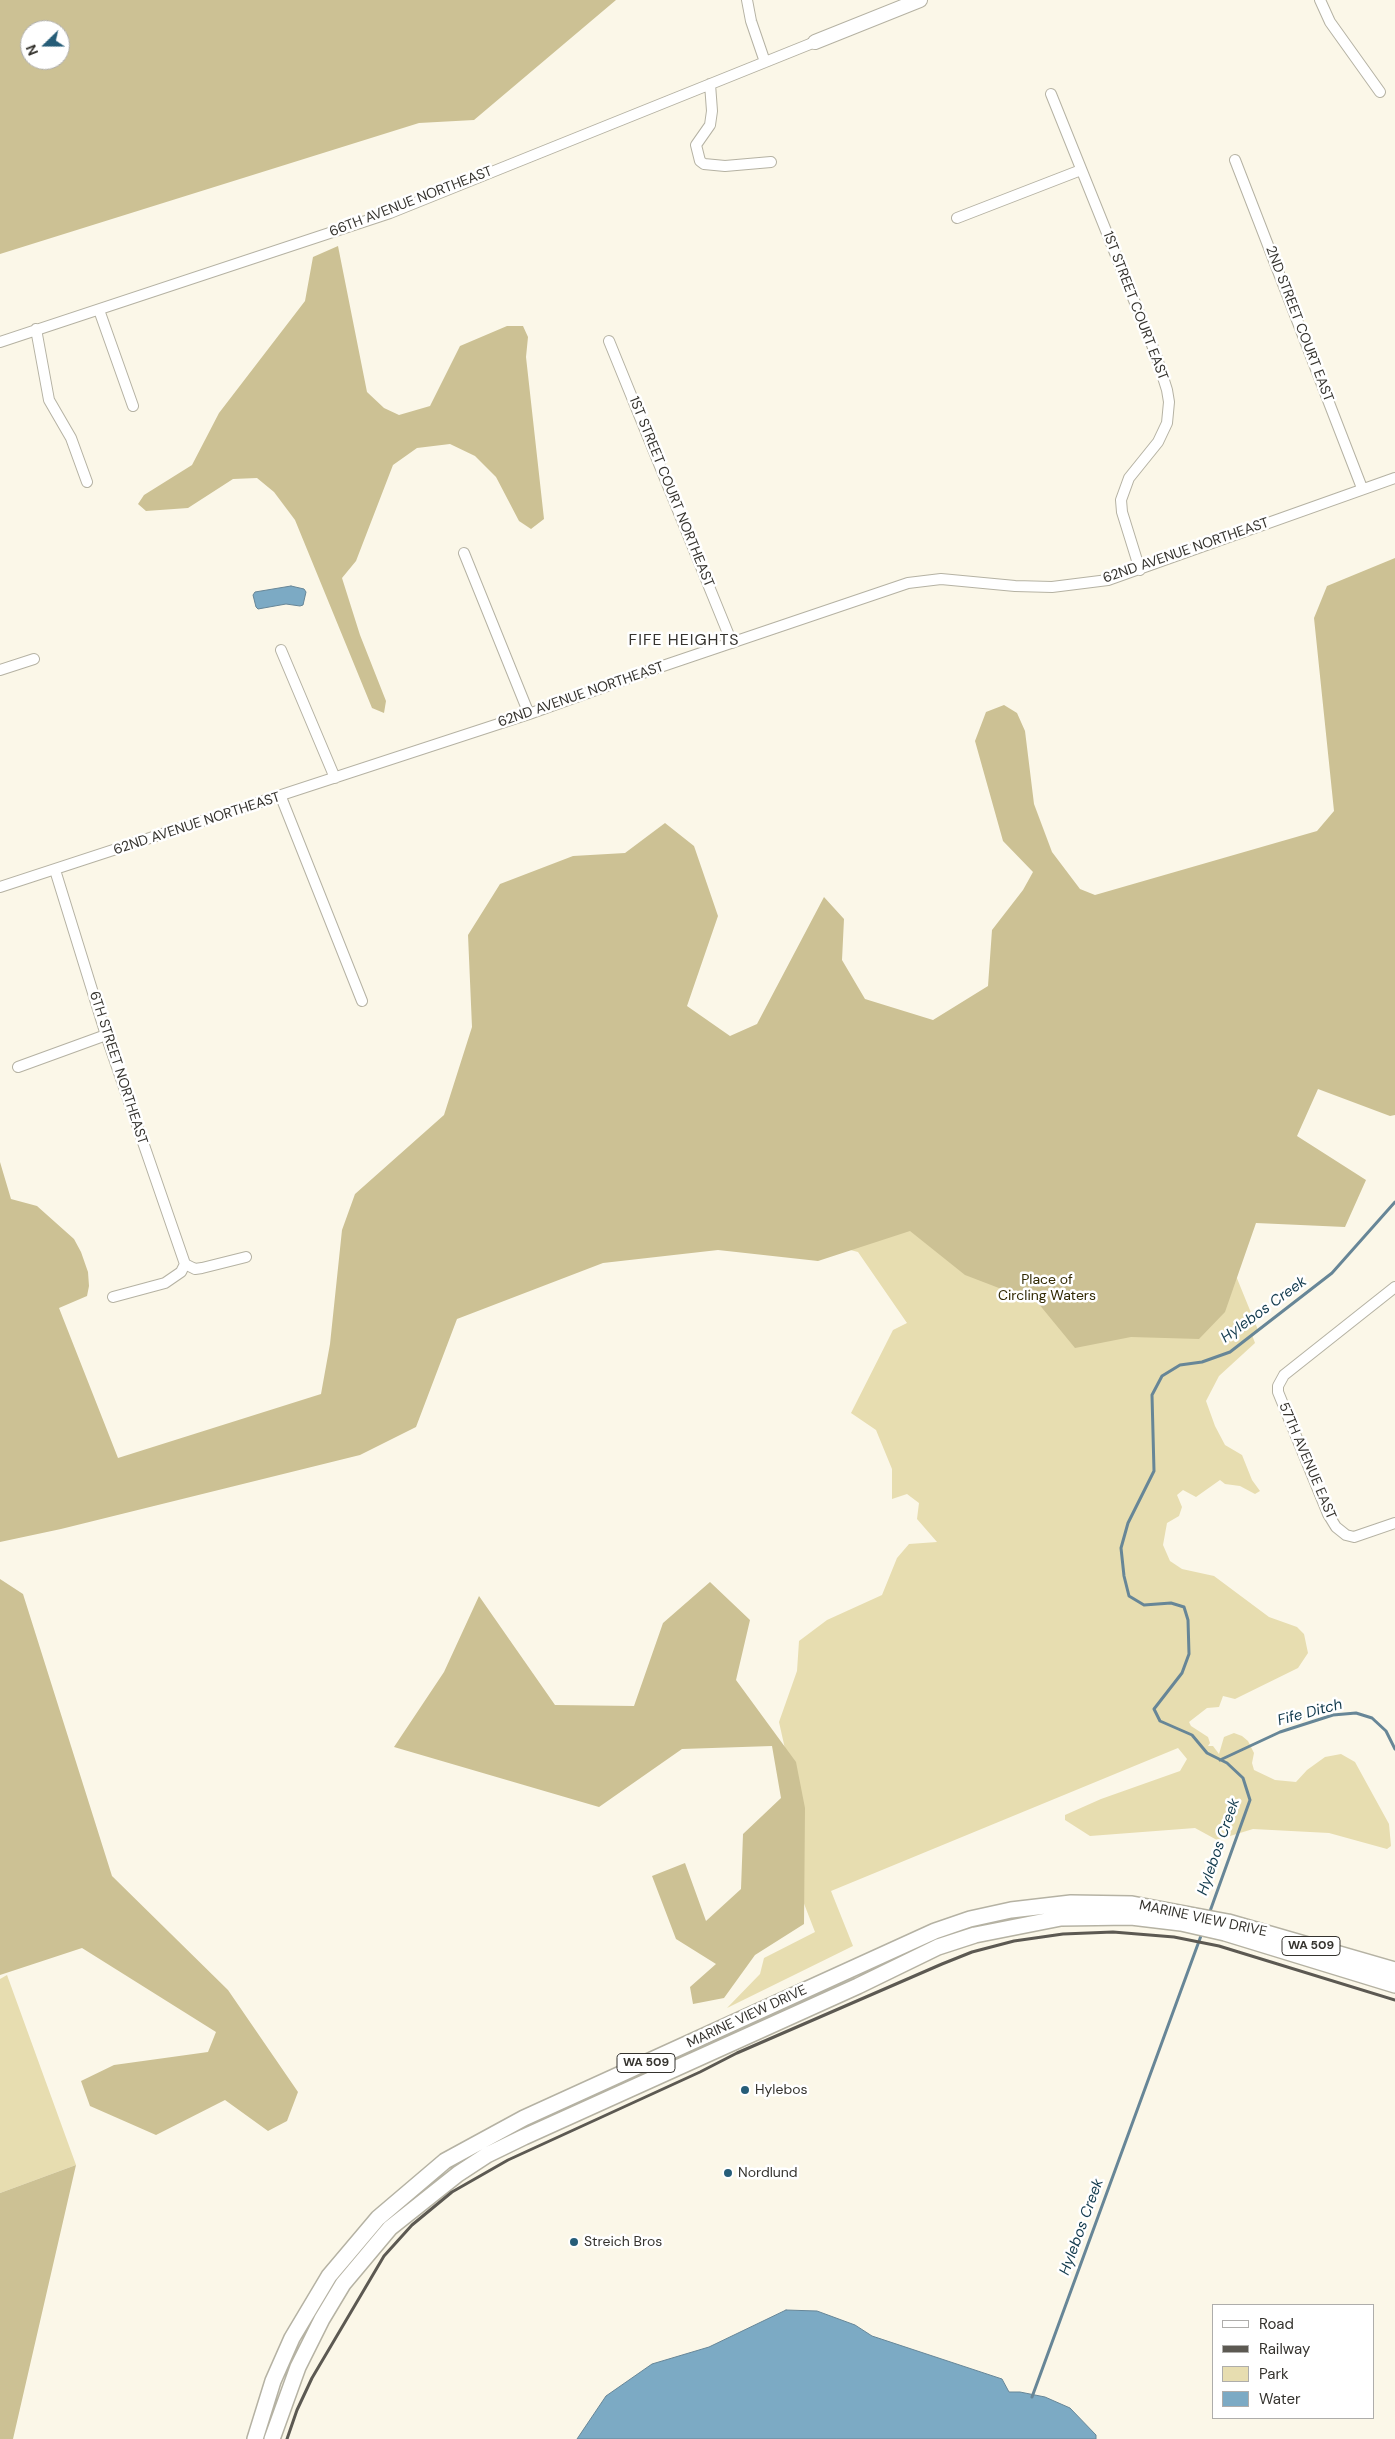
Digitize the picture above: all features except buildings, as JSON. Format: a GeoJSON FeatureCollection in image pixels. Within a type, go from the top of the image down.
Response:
{"type":"FeatureCollection","features":[{"type":"Feature","properties":{"kind":"main road","name":"MARINE VIEW DRIVE"},"geometry":{"type":"LineString","coordinates":[[255,2439],[273,2381],[292,2338],[329,2276],[378,2218],[433,2171],[471,2145],[524,2118],[936,1930],[970,1919],[1011,1910],[1071,1903],[1132,1904],[1395,1970]]}},
{"type":"Feature","properties":{"kind":"main road","name":"MARINE VIEW DRIVE"},"geometry":{"type":"LineString","coordinates":[[272,2439],[298,2367],[322,2319],[343,2284],[390,2228],[418,2204],[487,2155],[858,1986],[938,1947],[1002,1928],[1061,1918],[1181,1917]]}},
{"type":"Feature","properties":{"kind":"main road","name":"MARINE VIEW DRIVE"},"geometry":{"type":"LineString","coordinates":[[1226,1928],[1395,1985]]}},
{"type":"Feature","properties":{"kind":"street"},"geometry":{"type":"LineString","coordinates":[[748,0],[751,21],[765,62]]}},
{"type":"Feature","properties":{"kind":"street"},"geometry":{"type":"LineString","coordinates":[[815,42],[920,0]]}},
{"type":"Feature","properties":{"kind":"street"},"geometry":{"type":"LineString","coordinates":[[1320,0],[1330,22],[1380,92]]}},
{"type":"Feature","properties":{"kind":"street","name":"66TH AVENUE NORTHEAST"},"geometry":{"type":"LineString","coordinates":[[0,342],[390,213],[815,42]]}},
{"type":"Feature","properties":{"kind":"street"},"geometry":{"type":"LineString","coordinates":[[710,84],[712,111],[710,125],[696,145],[700,161],[704,164],[725,166],[771,162]]}},
{"type":"Feature","properties":{"kind":"street","name":"1ST STREET COURT EAST"},"geometry":{"type":"LineString","coordinates":[[1051,94],[1156,355],[1169,402],[1167,424],[1158,442],[1128,478],[1121,500],[1122,512],[1140,570]]}},
{"type":"Feature","properties":{"kind":"street","name":"2ND STREET COURT EAST"},"geometry":{"type":"LineString","coordinates":[[1235,160],[1362,488]]}},
{"type":"Feature","properties":{"kind":"street"},"geometry":{"type":"LineString","coordinates":[[957,218],[1081,170]]}},
{"type":"Feature","properties":{"kind":"street"},"geometry":{"type":"LineString","coordinates":[[99,310],[133,406]]}},
{"type":"Feature","properties":{"kind":"street"},"geometry":{"type":"LineString","coordinates":[[36,329],[49,400],[65,424],[87,482]]}},
{"type":"Feature","properties":{"kind":"street","name":"1ST STREET COURT NORTHEAST"},"geometry":{"type":"LineString","coordinates":[[609,341],[732,643]]}},
{"type":"Feature","properties":{"kind":"street","name":"62ND AVENUE NORTHEAST"},"geometry":{"type":"LineString","coordinates":[[0,887],[281,797],[529,714],[908,583],[941,579],[1015,586],[1072,586],[1108,580],[1362,488],[1395,478]]}},
{"type":"Feature","properties":{"kind":"street"},"geometry":{"type":"LineString","coordinates":[[464,553],[529,714]]}},
{"type":"Feature","properties":{"kind":"street"},"geometry":{"type":"LineString","coordinates":[[281,650],[335,778]]}},
{"type":"Feature","properties":{"kind":"street"},"geometry":{"type":"LineString","coordinates":[[0,670],[34,659]]}},
{"type":"Feature","properties":{"kind":"street"},"geometry":{"type":"LineString","coordinates":[[281,797],[362,1001]]}},
{"type":"Feature","properties":{"kind":"street","name":"6TH STREET NORTHEAST"},"geometry":{"type":"LineString","coordinates":[[54,870],[106,1035],[185,1264]]}},
{"type":"Feature","properties":{"kind":"street"},"geometry":{"type":"LineString","coordinates":[[18,1067],[106,1035]]}},
{"type":"Feature","properties":{"kind":"street"},"geometry":{"type":"LineString","coordinates":[[113,1297],[165,1282],[181,1272],[185,1264],[194,1269],[246,1257]]}},
{"type":"Feature","properties":{"kind":"street","name":"57TH AVENUE EAST"},"geometry":{"type":"LineString","coordinates":[[1395,1287],[1284,1375],[1278,1386],[1278,1392],[1328,1514],[1336,1527],[1346,1536],[1363,1535],[1395,1523]]}},
{"type":"Feature","properties":{"kind":"green space"},"geometry":{"type":"Polygon","coordinates":[[[0,0],[616,0],[474,120],[419,123],[0,254],[0,0]]]}},
{"type":"Feature","properties":{"kind":"green space"},"geometry":{"type":"Polygon","coordinates":[[[338,246],[367,392],[384,408],[399,415],[430,406],[460,346],[507,326],[523,326],[528,337],[526,357],[544,519],[531,529],[519,521],[496,477],[475,456],[450,444],[417,448],[393,465],[356,561],[342,578],[360,635],[386,701],[384,713],[372,708],[295,520],[274,492],[257,478],[233,479],[188,508],[146,511],[138,504],[144,495],[192,465],[219,413],[305,301],[313,257],[338,246]]]}},
{"type":"Feature","properties":{"kind":"green space"},"geometry":{"type":"Polygon","coordinates":[[[1395,558],[1395,1115],[1390,1116],[1318,1089],[1297,1136],[1366,1180],[1345,1227],[1256,1223],[1225,1312],[1199,1339],[1131,1337],[1075,1348],[1038,1303],[965,1275],[910,1231],[818,1261],[718,1250],[603,1263],[457,1319],[416,1427],[360,1455],[61,1529],[0,1542],[0,1162],[11,1199],[37,1206],[74,1239],[81,1252],[88,1272],[89,1286],[87,1296],[59,1308],[118,1458],[321,1394],[330,1344],[342,1230],[355,1194],[444,1115],[472,1027],[468,935],[500,884],[573,856],[625,853],[665,823],[694,846],[718,916],[687,1006],[730,1036],[757,1024],[824,897],[844,919],[842,960],[865,999],[933,1020],[988,986],[992,930],[1023,890],[1033,872],[1003,841],[975,741],[986,712],[1004,705],[1017,713],[1025,731],[1034,804],[1052,852],[1080,889],[1095,895],[1317,831],[1334,811],[1314,618],[1327,586],[1395,558]]]}},
{"type":"Feature","properties":{"kind":"green space","name":"Place of Circling Waters"},"geometry":{"type":"Polygon","coordinates":[[[1160,1089],[1258,1330],[1252,1335],[1255,1343],[1219,1376],[1206,1401],[1215,1426],[1225,1445],[1242,1455],[1252,1480],[1260,1491],[1255,1494],[1240,1486],[1225,1484],[1220,1480],[1196,1497],[1183,1490],[1177,1495],[1182,1507],[1179,1516],[1167,1523],[1163,1545],[1170,1561],[1182,1569],[1214,1576],[1269,1617],[1297,1627],[1304,1634],[1308,1653],[1298,1668],[1235,1699],[1223,1696],[1219,1707],[1207,1708],[1189,1722],[1191,1726],[1208,1737],[1210,1743],[1208,1746],[1213,1746],[1219,1754],[1224,1737],[1234,1733],[1242,1736],[1248,1741],[1254,1753],[1252,1763],[1254,1770],[1275,1780],[1296,1782],[1307,1770],[1325,1757],[1341,1754],[1355,1762],[1389,1824],[1391,1846],[1387,1849],[1329,1833],[1253,1829],[1217,1840],[1195,1828],[1090,1836],[1065,1820],[1065,1815],[1101,1799],[1180,1771],[1187,1759],[1178,1748],[831,1891],[853,1946],[727,2008],[760,1974],[764,1958],[815,1932],[791,1870],[802,1825],[779,1722],[797,1671],[799,1641],[827,1620],[882,1595],[897,1558],[909,1544],[937,1542],[917,1519],[919,1503],[907,1494],[892,1499],[892,1469],[876,1430],[851,1413],[893,1330],[907,1323],[858,1252],[785,1233],[1160,1089]]]}},
{"type":"Feature","properties":{"kind":"green space"},"geometry":{"type":"Polygon","coordinates":[[[0,1579],[23,1594],[112,1876],[228,1990],[298,2092],[287,2121],[268,2131],[225,2100],[156,2135],[90,2106],[81,2081],[114,2065],[208,2052],[216,2032],[82,1948],[0,1975],[0,1579]]]}},
{"type":"Feature","properties":{"kind":"green space"},"geometry":{"type":"Polygon","coordinates":[[[710,1582],[750,1620],[736,1680],[796,1762],[805,1808],[804,1924],[755,1955],[724,1998],[693,2004],[690,1987],[716,1964],[676,1939],[652,1876],[685,1863],[706,1921],[741,1889],[743,1834],[781,1798],[772,1746],[682,1749],[599,1807],[394,1747],[444,1672],[479,1596],[555,1705],[634,1706],[663,1623],[710,1582]]]}},
{"type":"Feature","properties":{"kind":"green space"},"geometry":{"type":"Polygon","coordinates":[[[7,1975],[76,2165],[0,2193],[0,1979],[7,1975]]]}},
{"type":"Feature","properties":{"kind":"green space"},"geometry":{"type":"Polygon","coordinates":[[[76,2165],[13,2439],[0,2439],[0,2193],[76,2165]]]}},
{"type":"Feature","properties":{"kind":"water"},"geometry":{"type":"Polygon","coordinates":[[[291,586],[304,589],[306,592],[303,605],[286,604],[258,609],[256,607],[253,595],[255,592],[291,586]]]}},
{"type":"Feature","properties":{"kind":"water"},"geometry":{"type":"Polygon","coordinates":[[[786,2310],[817,2311],[855,2325],[872,2336],[1002,2379],[1009,2392],[1020,2392],[1045,2397],[1070,2408],[1096,2435],[1096,2439],[577,2439],[606,2396],[652,2364],[709,2347],[786,2310]]]}},
{"type":"Feature","properties":{"kind":"waterway","name":"Hylebos Creek"},"geometry":{"type":"LineString","coordinates":[[1209,1914],[1250,1800],[1243,1778],[1227,1763],[1207,1753],[1192,1735],[1160,1721],[1154,1709],[1182,1673],[1189,1654],[1188,1620],[1184,1607],[1171,1603],[1144,1605],[1129,1596],[1124,1576],[1121,1548],[1128,1523],[1154,1471],[1152,1395],[1162,1376],[1180,1365],[1202,1362],[1230,1352],[1332,1273],[1395,1202]]}},
{"type":"Feature","properties":{"kind":"waterway","name":"Fife Ditch"},"geometry":{"type":"LineString","coordinates":[[1220,1760],[1280,1732],[1333,1715],[1356,1713],[1372,1718],[1386,1731],[1395,1749]]}},
{"type":"Feature","properties":{"kind":"waterway","name":"Hylebos Creek"},"geometry":{"type":"LineString","coordinates":[[1032,2397],[1202,1933]]}},
{"type":"Feature","properties":{"kind":"railway"},"geometry":{"type":"LineString","coordinates":[[287,2439],[297,2410],[312,2378],[384,2256],[412,2225],[452,2192],[508,2160],[700,2072],[737,2053],[972,1952],[1014,1941],[1063,1934],[1113,1932],[1174,1937],[1219,1946],[1395,2000]]}},
{"type":"Feature","properties":{"kind":"place","name":"Hylebos"},"geometry":{"type":"Point","coordinates":[745,2090]}},
{"type":"Feature","properties":{"kind":"place","name":"Nordlund"},"geometry":{"type":"Point","coordinates":[728,2173]}},
{"type":"Feature","properties":{"kind":"place","name":"Streich Bros"},"geometry":{"type":"Point","coordinates":[574,2242]}},
{"type":"Feature","properties":{"kind":"district","name":"FIFE HEIGHTS"},"geometry":{"type":"Point","coordinates":[684,641]}}]}
